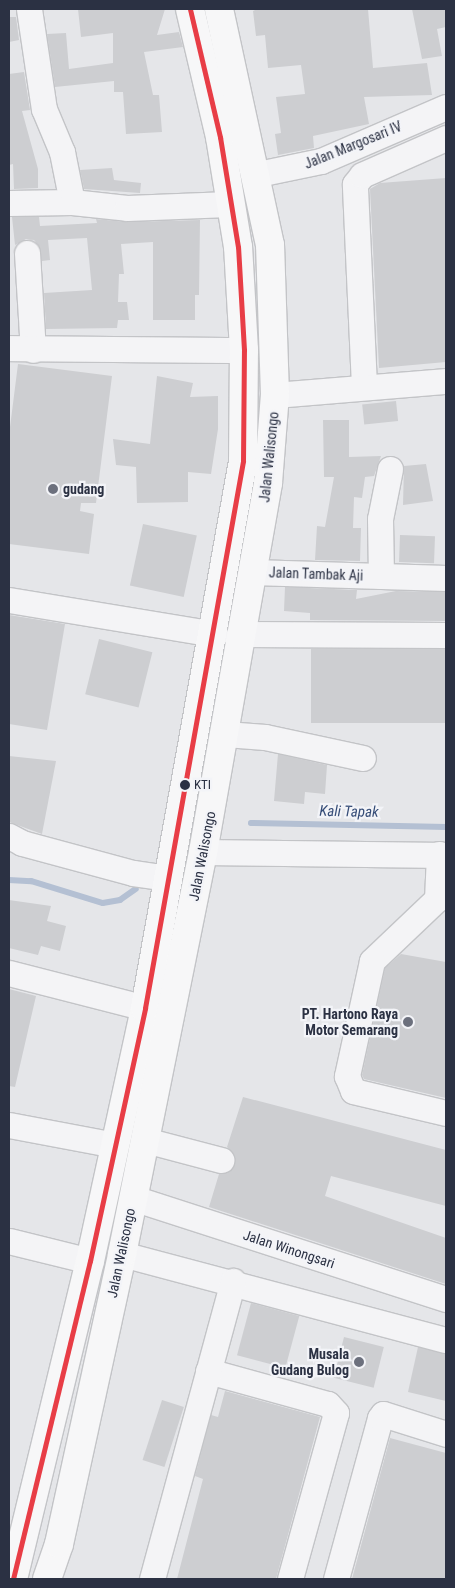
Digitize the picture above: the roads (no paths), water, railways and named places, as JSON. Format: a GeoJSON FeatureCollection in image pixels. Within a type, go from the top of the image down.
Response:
{"type":"FeatureCollection","features":[{"type":"Feature","properties":{"kind":"highway","name":"Jalan Walisongo"},"geometry":{"type":"LineString","coordinates":[[13,1579],[90,1260],[145,1008],[215,634],[243,461],[244,350],[238,247],[229,204],[220,137],[190,9]]}},
{"type":"Feature","properties":{"kind":"highway","name":"Jalan Walisongo"},"geometry":{"type":"LineString","coordinates":[[47,1579],[59,1544],[145,1140],[203,852],[268,483],[275,394],[270,245],[258,174],[219,9]]}},
{"type":"Feature","properties":{"kind":"street"},"geometry":{"type":"LineString","coordinates":[[29,9],[44,109],[62,152],[72,202]]}},
{"type":"Feature","properties":{"kind":"street","name":"Jalan Margosari IV"},"geometry":{"type":"LineString","coordinates":[[258,174],[321,161],[446,107]]}},
{"type":"Feature","properties":{"kind":"street"},"geometry":{"type":"LineString","coordinates":[[364,386],[355,184],[362,176],[446,138]]}},
{"type":"Feature","properties":{"kind":"street"},"geometry":{"type":"LineString","coordinates":[[9,203],[72,202],[127,208],[229,204]]}},
{"type":"Feature","properties":{"kind":"street"},"geometry":{"type":"LineString","coordinates":[[27,253],[21,349],[244,350]]}},
{"type":"Feature","properties":{"kind":"street"},"geometry":{"type":"LineString","coordinates":[[275,394],[446,381]]}},
{"type":"Feature","properties":{"kind":"street","name":"Jalan Tambak Aji"},"geometry":{"type":"LineString","coordinates":[[381,576],[380,519],[390,469]]}},
{"type":"Feature","properties":{"kind":"street","name":"Jalan Tambak Aji"},"geometry":{"type":"LineString","coordinates":[[252,572],[446,578]]}},
{"type":"Feature","properties":{"kind":"street"},"geometry":{"type":"LineString","coordinates":[[9,600],[215,634]]}},
{"type":"Feature","properties":{"kind":"street"},"geometry":{"type":"LineString","coordinates":[[242,634],[446,635]]}},
{"type":"Feature","properties":{"kind":"street"},"geometry":{"type":"LineString","coordinates":[[225,734],[265,737],[363,758]]}},
{"type":"Feature","properties":{"kind":"street"},"geometry":{"type":"LineString","coordinates":[[9,836],[22,843],[133,873],[169,878]]}},
{"type":"Feature","properties":{"kind":"street"},"geometry":{"type":"LineString","coordinates":[[203,852],[443,854],[442,900],[372,961],[347,1076],[353,1091],[446,1113]]}},
{"type":"Feature","properties":{"kind":"street"},"geometry":{"type":"LineString","coordinates":[[9,973],[145,1008]]}},
{"type":"Feature","properties":{"kind":"street"},"geometry":{"type":"LineString","coordinates":[[9,1125],[115,1145]]}},
{"type":"Feature","properties":{"kind":"street"},"geometry":{"type":"LineString","coordinates":[[145,1140],[221,1160]]}},
{"type":"Feature","properties":{"kind":"street","name":"Jalan Winongsari"},"geometry":{"type":"LineString","coordinates":[[133,1198],[446,1299]]}},
{"type":"Feature","properties":{"kind":"street"},"geometry":{"type":"LineString","coordinates":[[9,1241],[90,1260]]}},
{"type":"Feature","properties":{"kind":"street"},"geometry":{"type":"LineString","coordinates":[[122,1254],[233,1281],[446,1340]]}},
{"type":"Feature","properties":{"kind":"street"},"geometry":{"type":"LineString","coordinates":[[152,1579],[233,1281]]}},
{"type":"Feature","properties":{"kind":"street"},"geometry":{"type":"LineString","coordinates":[[208,1371],[328,1404],[336,1413],[290,1579]]}},
{"type":"Feature","properties":{"kind":"street"},"geometry":{"type":"LineString","coordinates":[[336,1579],[380,1418],[384,1414],[446,1434]]}},
{"type":"Feature","properties":{"kind":"waterway","name":"Kali Tapak"},"geometry":{"type":"LineString","coordinates":[[251,823],[446,827]]}},
{"type":"Feature","properties":{"kind":"waterway","name":"Kali Tapak"},"geometry":{"type":"LineString","coordinates":[[9,880],[31,881],[103,903],[120,900],[136,889]]}},
{"type":"Feature","properties":{"kind":"place","name":"gudang"},"geometry":{"type":"Point","coordinates":[53,489]}},
{"type":"Feature","properties":{"kind":"place","name":"KTI"},"geometry":{"type":"Point","coordinates":[185,785]}},
{"type":"Feature","properties":{"kind":"place","name":"PT. Hartono Raya Motor Semarang"},"geometry":{"type":"Point","coordinates":[408,1022]}},
{"type":"Feature","properties":{"kind":"place","name":"Musala Gudang Bulog"},"geometry":{"type":"Point","coordinates":[359,1362]}}]}
